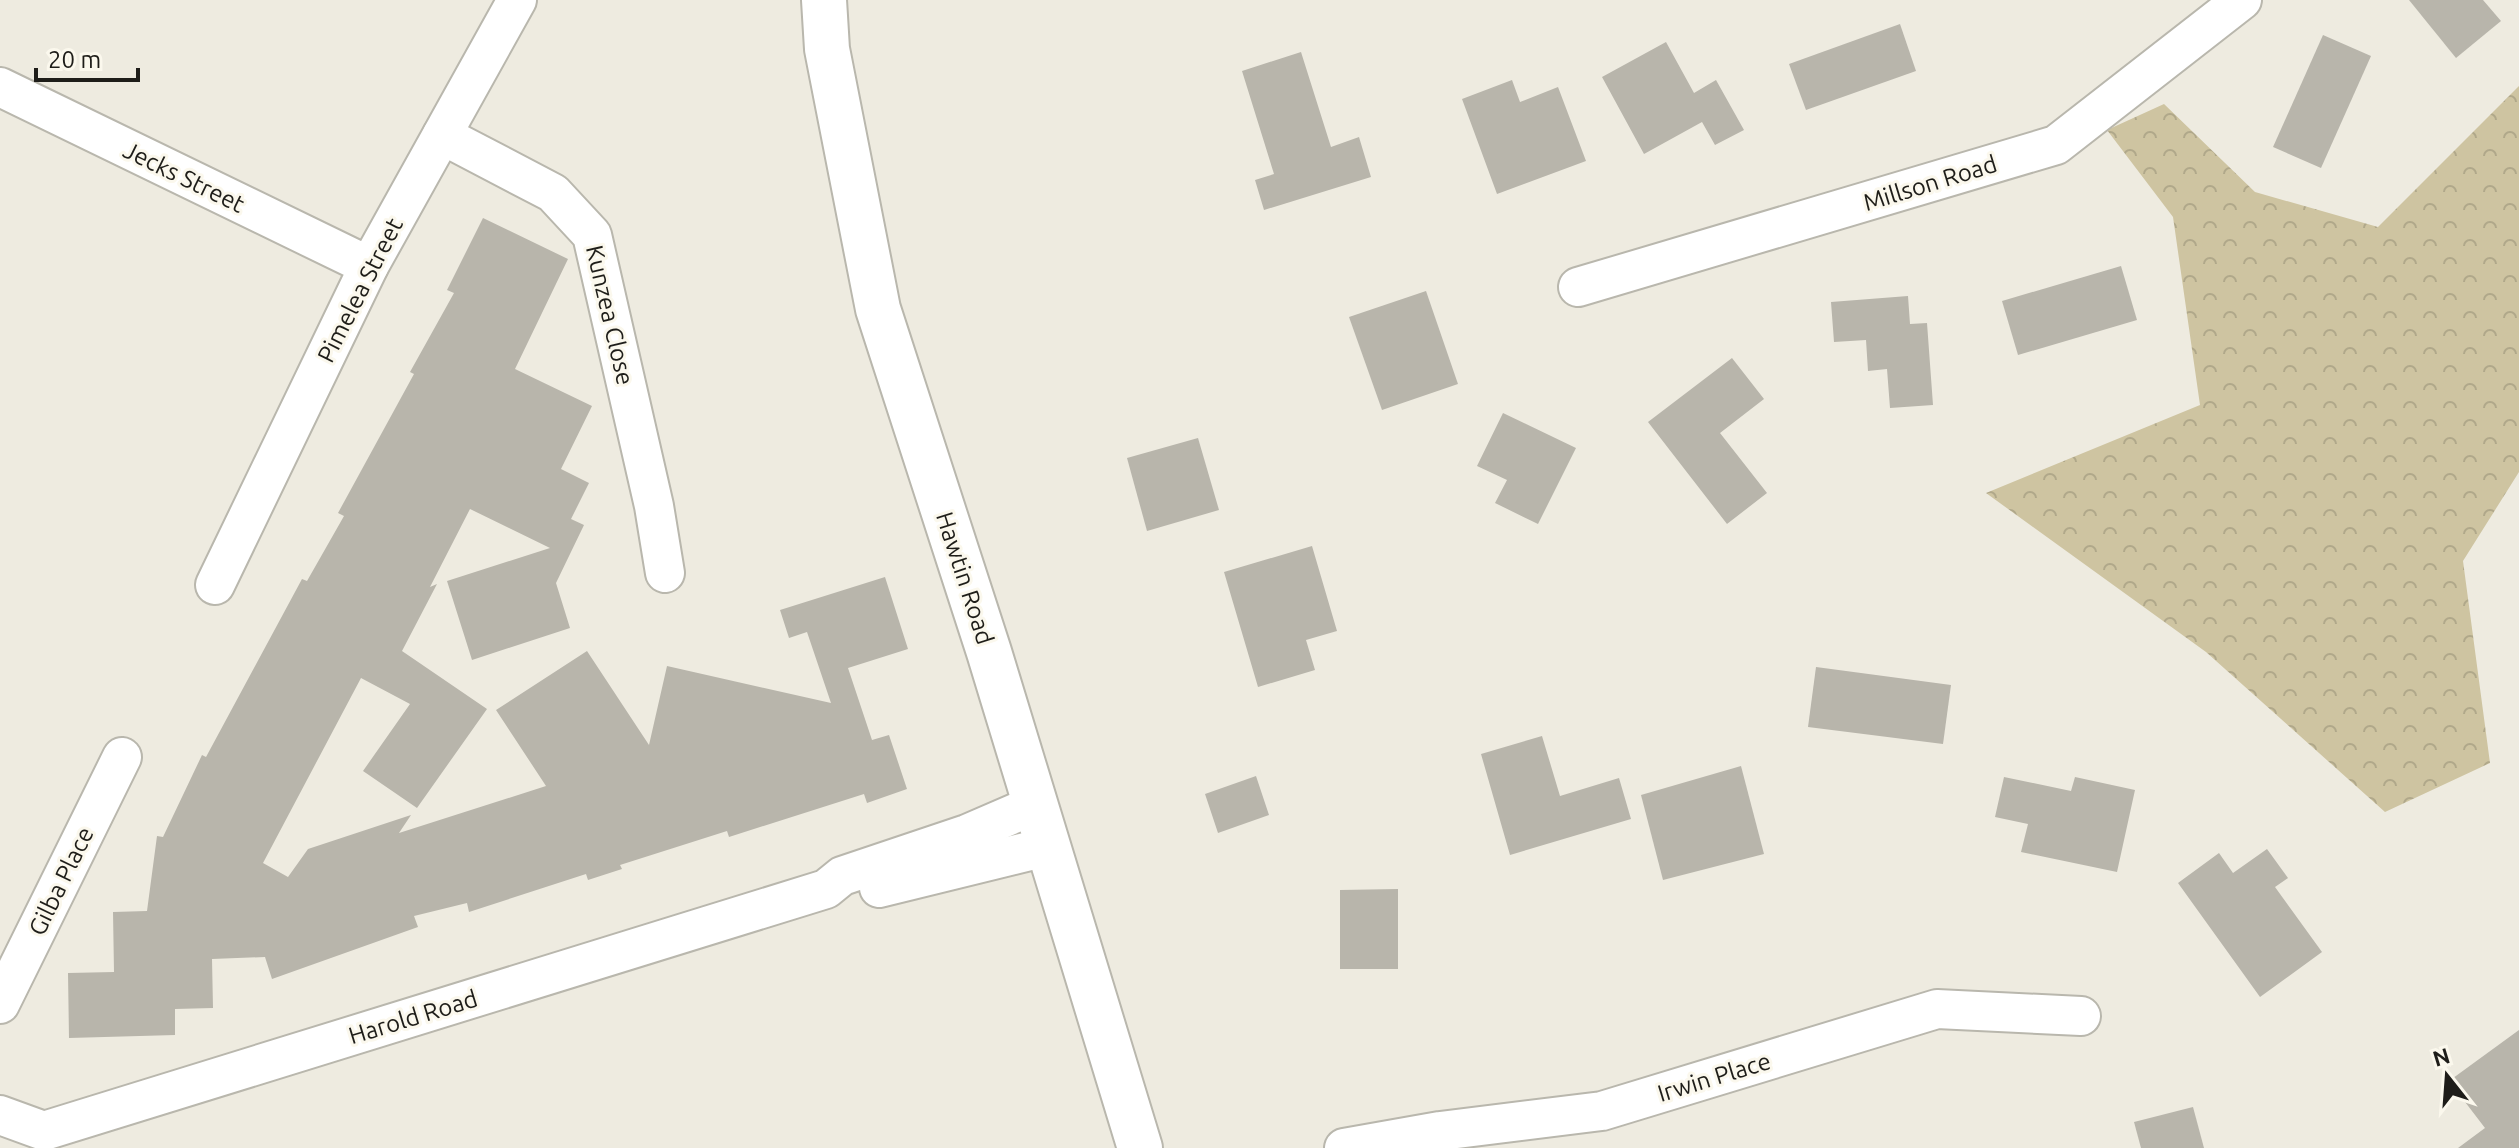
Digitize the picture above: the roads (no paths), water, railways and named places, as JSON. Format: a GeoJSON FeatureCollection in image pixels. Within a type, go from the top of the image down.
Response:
{"type":"FeatureCollection","features":[{"type":"Feature","properties":{"kind":"main road","name":"Hawtin Road"},"geometry":{"type":"LineString","coordinates":[[824,0],[827,49],[878,309],[1140,1148]]}},
{"type":"Feature","properties":{"kind":"street","name":"Pimelea Street"},"geometry":{"type":"LineString","coordinates":[[215,585],[369,266],[517,0]]}},
{"type":"Feature","properties":{"kind":"street","name":"Millson Road"},"geometry":{"type":"LineString","coordinates":[[1578,287],[2056,145],[2242,0]]}},
{"type":"Feature","properties":{"kind":"street","name":"Jecks Street"},"geometry":{"type":"LineString","coordinates":[[0,87],[369,266]]}},
{"type":"Feature","properties":{"kind":"street","name":"Kunzea Close"},"geometry":{"type":"LineString","coordinates":[[442,135],[553,193],[592,235],[654,506],[665,573]]}},
{"type":"Feature","properties":{"kind":"street","name":"Gilba Place"},"geometry":{"type":"LineString","coordinates":[[0,1004],[14,940],[122,757]]}},
{"type":"Feature","properties":{"kind":"street","name":"Harold Road"},"geometry":{"type":"LineString","coordinates":[[0,1115],[44,1131],[826,889],[842,876],[967,834],[1034,805]]}},
{"type":"Feature","properties":{"kind":"street","name":"Harold Road"},"geometry":{"type":"LineString","coordinates":[[826,889],[846,896],[1046,847]]}},
{"type":"Feature","properties":{"kind":"street","name":"Irwin Place"},"geometry":{"type":"LineString","coordinates":[[1344,1148],[1440,1131],[1602,1111],[1937,1009],[2081,1016]]}}]}
